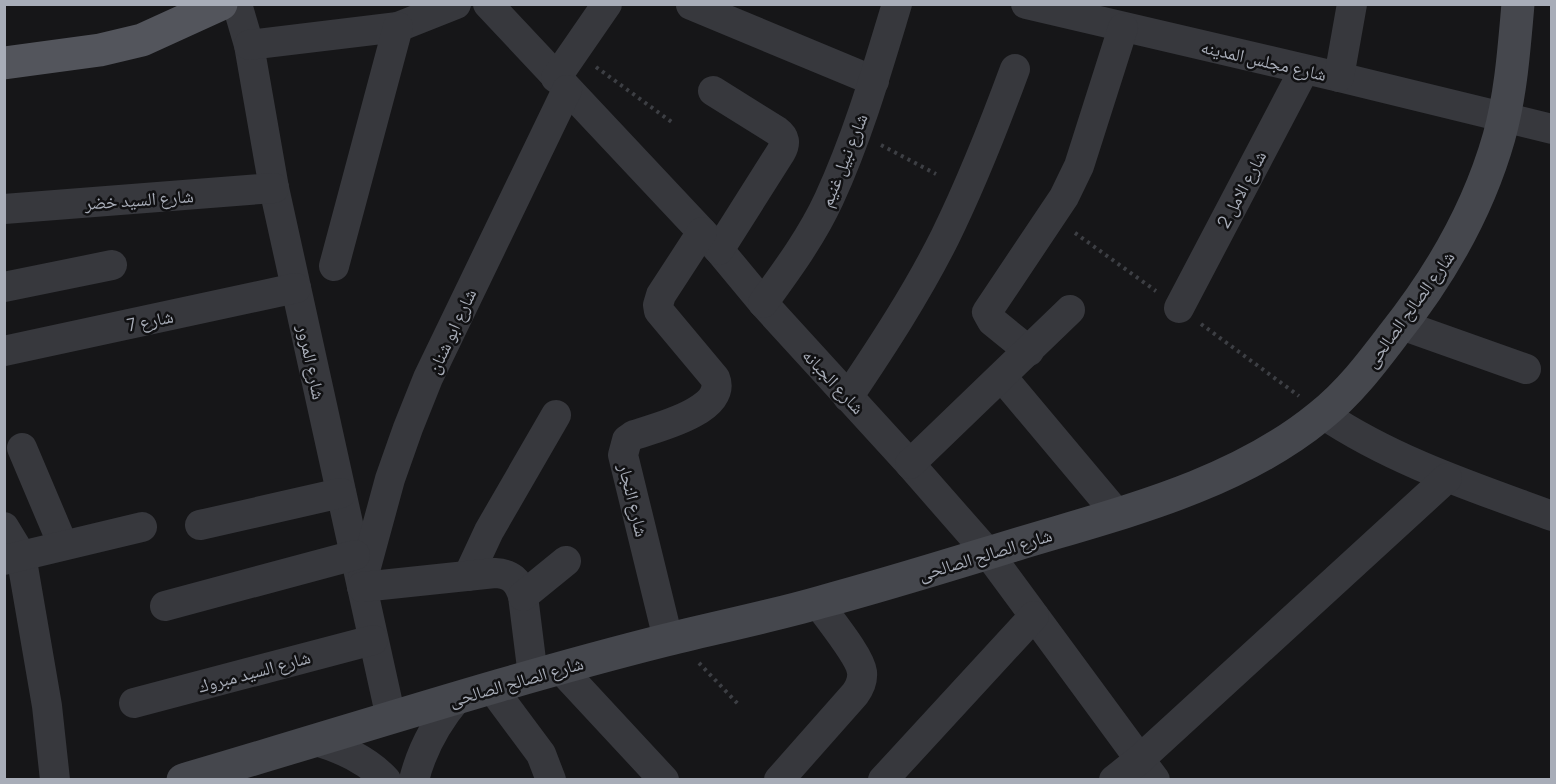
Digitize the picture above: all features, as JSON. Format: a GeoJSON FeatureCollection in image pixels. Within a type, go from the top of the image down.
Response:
{"type":"FeatureCollection","features":[{"type":"Feature","properties":{"kind":"main road"},"geometry":{"type":"LineString","coordinates":[[4,63],[90,52],[142,40],[221,4]]}},
{"type":"Feature","properties":{"kind":"street","name":"شارع المرور"},"geometry":{"type":"LineString","coordinates":[[237,4],[249,45],[274,188],[391,718]]}},
{"type":"Feature","properties":{"kind":"street"},"geometry":{"type":"LineString","coordinates":[[249,45],[398,27],[456,4]]}},
{"type":"Feature","properties":{"kind":"street","name":"شارع الجبانه"},"geometry":{"type":"LineString","coordinates":[[488,4],[711,241],[763,303],[988,553],[1147,770]]}},
{"type":"Feature","properties":{"kind":"street","name":"شارع ابو شنان"},"geometry":{"type":"LineString","coordinates":[[362,585],[390,479],[428,378],[574,52],[607,4]]}},
{"type":"Feature","properties":{"kind":"street","name":"شارع نبيل غنيم"},"geometry":{"type":"LineString","coordinates":[[763,303],[799,252],[828,201],[874,81],[897,4]]}},
{"type":"Feature","properties":{"kind":"street","name":"شارع مجلس المدينه"},"geometry":{"type":"LineString","coordinates":[[1026,4],[1551,129]]}},
{"type":"Feature","properties":{"kind":"street"},"geometry":{"type":"LineString","coordinates":[[1339,77],[1352,4]]}},
{"type":"Feature","properties":{"kind":"street","name":"شارع الصالح الصالحى"},"geometry":{"type":"LineString","coordinates":[[183,780],[547,672],[672,638],[818,603],[988,553],[1117,514],[1186,490],[1251,461],[1292,437],[1323,414],[1358,380],[1431,285],[1459,238],[1481,188],[1499,136],[1510,82],[1518,4]]}},
{"type":"Feature","properties":{"kind":"street"},"geometry":{"type":"LineString","coordinates":[[692,5],[874,81]]}},
{"type":"Feature","properties":{"kind":"street"},"geometry":{"type":"LineString","coordinates":[[334,266],[398,27]]}},
{"type":"Feature","properties":{"kind":"street"},"geometry":{"type":"LineString","coordinates":[[1029,351],[992,321],[987,312],[1065,197],[1080,166],[1123,28]]}},
{"type":"Feature","properties":{"kind":"street"},"geometry":{"type":"LineString","coordinates":[[848,397],[899,320],[944,239],[983,155],[1015,69]]}},
{"type":"Feature","properties":{"kind":"street","name":"شارع الامل 2"},"geometry":{"type":"LineString","coordinates":[[1179,308],[1304,70]]}},
{"type":"Feature","properties":{"kind":"street"},"geometry":{"type":"LineString","coordinates":[[711,241],[781,152],[784,140],[777,130],[713,91]]}},
{"type":"Feature","properties":{"kind":"street","name":"شارع السيد خضر"},"geometry":{"type":"LineString","coordinates":[[4,209],[274,188]]}},
{"type":"Feature","properties":{"kind":"street","name":"شارع النجار"},"geometry":{"type":"LineString","coordinates":[[672,638],[623,454],[627,440],[634,435],[690,416],[714,397],[717,391],[715,378],[660,311],[658,305],[661,295],[711,241]]}},
{"type":"Feature","properties":{"kind":"street"},"geometry":{"type":"LineString","coordinates":[[4,287],[112,265]]}},
{"type":"Feature","properties":{"kind":"street","name":"شارع 7"},"geometry":{"type":"LineString","coordinates":[[4,351],[296,288]]}},
{"type":"Feature","properties":{"kind":"street"},"geometry":{"type":"LineString","coordinates":[[910,464],[1070,310]]}},
{"type":"Feature","properties":{"kind":"street"},"geometry":{"type":"LineString","coordinates":[[1402,325],[1527,369]]}},
{"type":"Feature","properties":{"kind":"street"},"geometry":{"type":"LineString","coordinates":[[1002,377],[1117,514]]}},
{"type":"Feature","properties":{"kind":"street"},"geometry":{"type":"LineString","coordinates":[[1323,414],[1357,436],[1447,478],[1551,516]]}},
{"type":"Feature","properties":{"kind":"street"},"geometry":{"type":"LineString","coordinates":[[468,576],[489,531],[556,415]]}},
{"type":"Feature","properties":{"kind":"street"},"geometry":{"type":"LineString","coordinates":[[22,448],[63,545]]}},
{"type":"Feature","properties":{"kind":"street"},"geometry":{"type":"LineString","coordinates":[[1114,780],[1147,770],[1447,478]]}},
{"type":"Feature","properties":{"kind":"street"},"geometry":{"type":"LineString","coordinates":[[200,525],[341,493]]}},
{"type":"Feature","properties":{"kind":"street"},"geometry":{"type":"LineString","coordinates":[[4,527],[45,694],[55,780]]}},
{"type":"Feature","properties":{"kind":"street"},"geometry":{"type":"LineString","coordinates":[[13,557],[142,527]]}},
{"type":"Feature","properties":{"kind":"street"},"geometry":{"type":"LineString","coordinates":[[165,606],[355,555]]}},
{"type":"Feature","properties":{"kind":"street"},"geometry":{"type":"LineString","coordinates":[[523,596],[566,561]]}},
{"type":"Feature","properties":{"kind":"street"},"geometry":{"type":"LineString","coordinates":[[362,585],[505,573],[514,578],[520,586],[547,672],[663,780]]}},
{"type":"Feature","properties":{"kind":"street"},"geometry":{"type":"LineString","coordinates":[[779,780],[855,694],[862,678],[859,661],[818,603]]}},
{"type":"Feature","properties":{"kind":"street"},"geometry":{"type":"LineString","coordinates":[[883,780],[1034,616]]}},
{"type":"Feature","properties":{"kind":"street","name":"شارع السيد مبروك"},"geometry":{"type":"LineString","coordinates":[[134,703],[373,640]]}},
{"type":"Feature","properties":{"kind":"street"},"geometry":{"type":"LineString","coordinates":[[492,688],[541,754],[550,780]]}},
{"type":"Feature","properties":{"kind":"street"},"geometry":{"type":"LineString","coordinates":[[414,780],[429,738],[457,698]]}},
{"type":"Feature","properties":{"kind":"street"},"geometry":{"type":"LineString","coordinates":[[316,741],[339,748],[360,759],[386,780]]}},
{"type":"Feature","properties":{"kind":"path"},"geometry":{"type":"LineString","coordinates":[[574,52],[673,123]]}},
{"type":"Feature","properties":{"kind":"path"},"geometry":{"type":"LineString","coordinates":[[856,131],[936,174]]}},
{"type":"Feature","properties":{"kind":"path"},"geometry":{"type":"LineString","coordinates":[[672,638],[738,704]]}}]}
